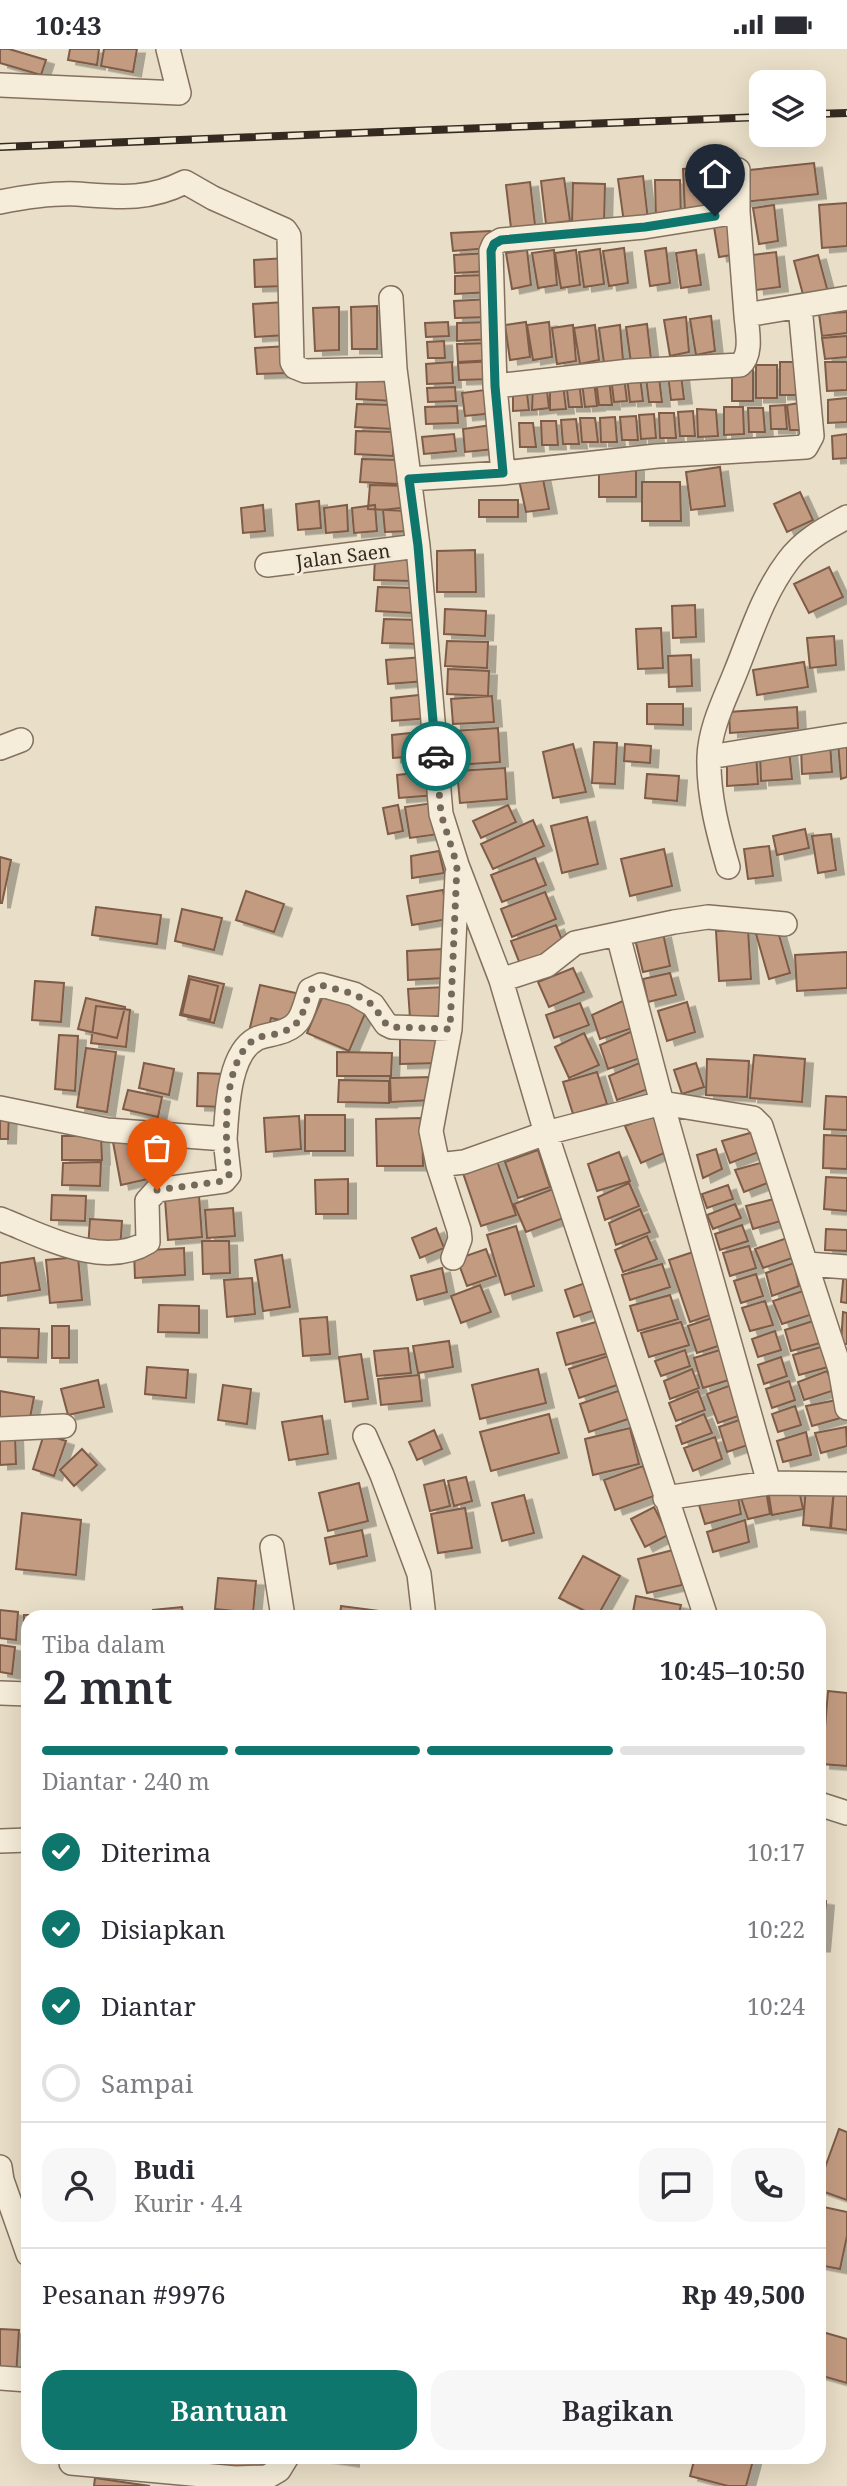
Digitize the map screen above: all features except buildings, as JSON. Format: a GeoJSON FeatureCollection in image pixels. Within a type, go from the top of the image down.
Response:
{"type":"FeatureCollection","features":[{"type":"Feature","properties":{"kind":"street"},"geometry":{"type":"LineString","coordinates":[[0,85],[179,93],[168,49]]}},
{"type":"Feature","properties":{"kind":"street"},"geometry":{"type":"LineString","coordinates":[[495,386],[630,371],[740,365],[746,361],[748,350],[738,212],[738,170]]}},
{"type":"Feature","properties":{"kind":"street"},"geometry":{"type":"LineString","coordinates":[[0,202],[30,196],[75,194],[144,197],[185,182],[285,230],[289,236],[292,362],[295,367],[305,371],[395,369]]}},
{"type":"Feature","properties":{"kind":"street"},"geometry":{"type":"LineString","coordinates":[[503,473],[495,386],[491,251],[494,244],[501,240],[645,227],[738,212]]}},
{"type":"Feature","properties":{"kind":"street"},"geometry":{"type":"LineString","coordinates":[[391,298],[395,369],[418,546],[441,814],[500,980],[546,1133],[704,1610]]}},
{"type":"Feature","properties":{"kind":"street"},"geometry":{"type":"LineString","coordinates":[[746,315],[847,298]]}},
{"type":"Feature","properties":{"kind":"street"},"geometry":{"type":"LineString","coordinates":[[409,479],[503,473],[657,456],[806,447],[812,436],[800,306]]}},
{"type":"Feature","properties":{"kind":"street"},"geometry":{"type":"LineString","coordinates":[[728,867],[717,829],[709,757],[713,730],[765,599],[788,559],[813,535],[847,517]]}},
{"type":"Feature","properties":{"kind":"street","name":"Jalan Saen"},"geometry":{"type":"LineString","coordinates":[[267,565],[418,546]]}},
{"type":"Feature","properties":{"kind":"street"},"geometry":{"type":"LineString","coordinates":[[709,757],[847,735]]}},
{"type":"Feature","properties":{"kind":"street"},"geometry":{"type":"LineString","coordinates":[[453,1258],[460,1239],[459,1230],[438,1165],[431,1131],[450,1029],[457,865]]}},
{"type":"Feature","properties":{"kind":"street"},"geometry":{"type":"LineString","coordinates":[[500,980],[547,965],[575,943],[674,922],[708,917],[785,924]]}},
{"type":"Feature","properties":{"kind":"street"},"geometry":{"type":"LineString","coordinates":[[618,935],[662,1103],[769,1483]]}},
{"type":"Feature","properties":{"kind":"street"},"geometry":{"type":"LineString","coordinates":[[0,1219],[64,1244],[94,1251],[121,1252],[138,1248],[148,1242],[147,1201],[157,1190],[224,1181],[229,1175],[225,1139],[228,1091],[242,1054],[255,1039],[288,1030],[298,1024],[310,990],[321,985],[354,994],[373,1005],[386,1024],[392,1027],[450,1029]]}},
{"type":"Feature","properties":{"kind":"street"},"geometry":{"type":"LineString","coordinates":[[438,1165],[464,1161],[546,1133],[662,1103],[753,1118],[761,1126],[844,1369],[847,1408]]}},
{"type":"Feature","properties":{"kind":"street"},"geometry":{"type":"LineString","coordinates":[[0,1108],[107,1130],[225,1139]]}},
{"type":"Feature","properties":{"kind":"street"},"geometry":{"type":"LineString","coordinates":[[807,1263],[847,1267]]}},
{"type":"Feature","properties":{"kind":"street"},"geometry":{"type":"LineString","coordinates":[[0,1429],[64,1426]]}},
{"type":"Feature","properties":{"kind":"street"},"geometry":{"type":"LineString","coordinates":[[365,1436],[419,1574],[423,1610]]}},
{"type":"Feature","properties":{"kind":"street"},"geometry":{"type":"LineString","coordinates":[[666,1498],[769,1483],[847,1483]]}},
{"type":"Feature","properties":{"kind":"street"},"geometry":{"type":"LineString","coordinates":[[272,1547],[283,1610]]}},
{"type":"Feature","properties":{"kind":"street"},"geometry":{"type":"LineString","coordinates":[[0,1693],[21,1693]]}},
{"type":"Feature","properties":{"kind":"street"},"geometry":{"type":"LineString","coordinates":[[826,1806],[847,1813]]}},
{"type":"Feature","properties":{"kind":"street"},"geometry":{"type":"LineString","coordinates":[[0,1841],[21,1840]]}},
{"type":"Feature","properties":{"kind":"street"},"geometry":{"type":"LineString","coordinates":[[0,2167],[21,2234]]}},
{"type":"Feature","properties":{"kind":"street"},"geometry":{"type":"LineString","coordinates":[[0,2378],[21,2380]]}},
{"type":"Feature","properties":{"kind":"street"},"geometry":{"type":"LineString","coordinates":[[70,2469],[235,2479],[267,2477],[279,2470],[283,2464]]}},
{"type":"Feature","properties":{"kind":"railway"},"geometry":{"type":"LineString","coordinates":[[826,114],[847,113]]}},
{"type":"Feature","properties":{"kind":"railway"},"geometry":{"type":"LineString","coordinates":[[0,147],[749,117]]}},
{"type":"Feature","properties":{"kind":"way so far"},"geometry":{"type":"LineString","coordinates":[[157,1190],[224,1181],[229,1175],[225,1139],[228,1091],[242,1054],[255,1039],[288,1030],[298,1024],[310,990],[321,985],[354,994],[373,1005],[386,1024],[392,1027],[450,1029],[457,865],[441,814],[436,756]]}},
{"type":"Feature","properties":{"kind":"route"},"geometry":{"type":"LineString","coordinates":[[436,756],[418,546],[409,479],[503,473],[495,386],[491,251],[494,244],[501,240],[645,227],[715,216]]}}]}
